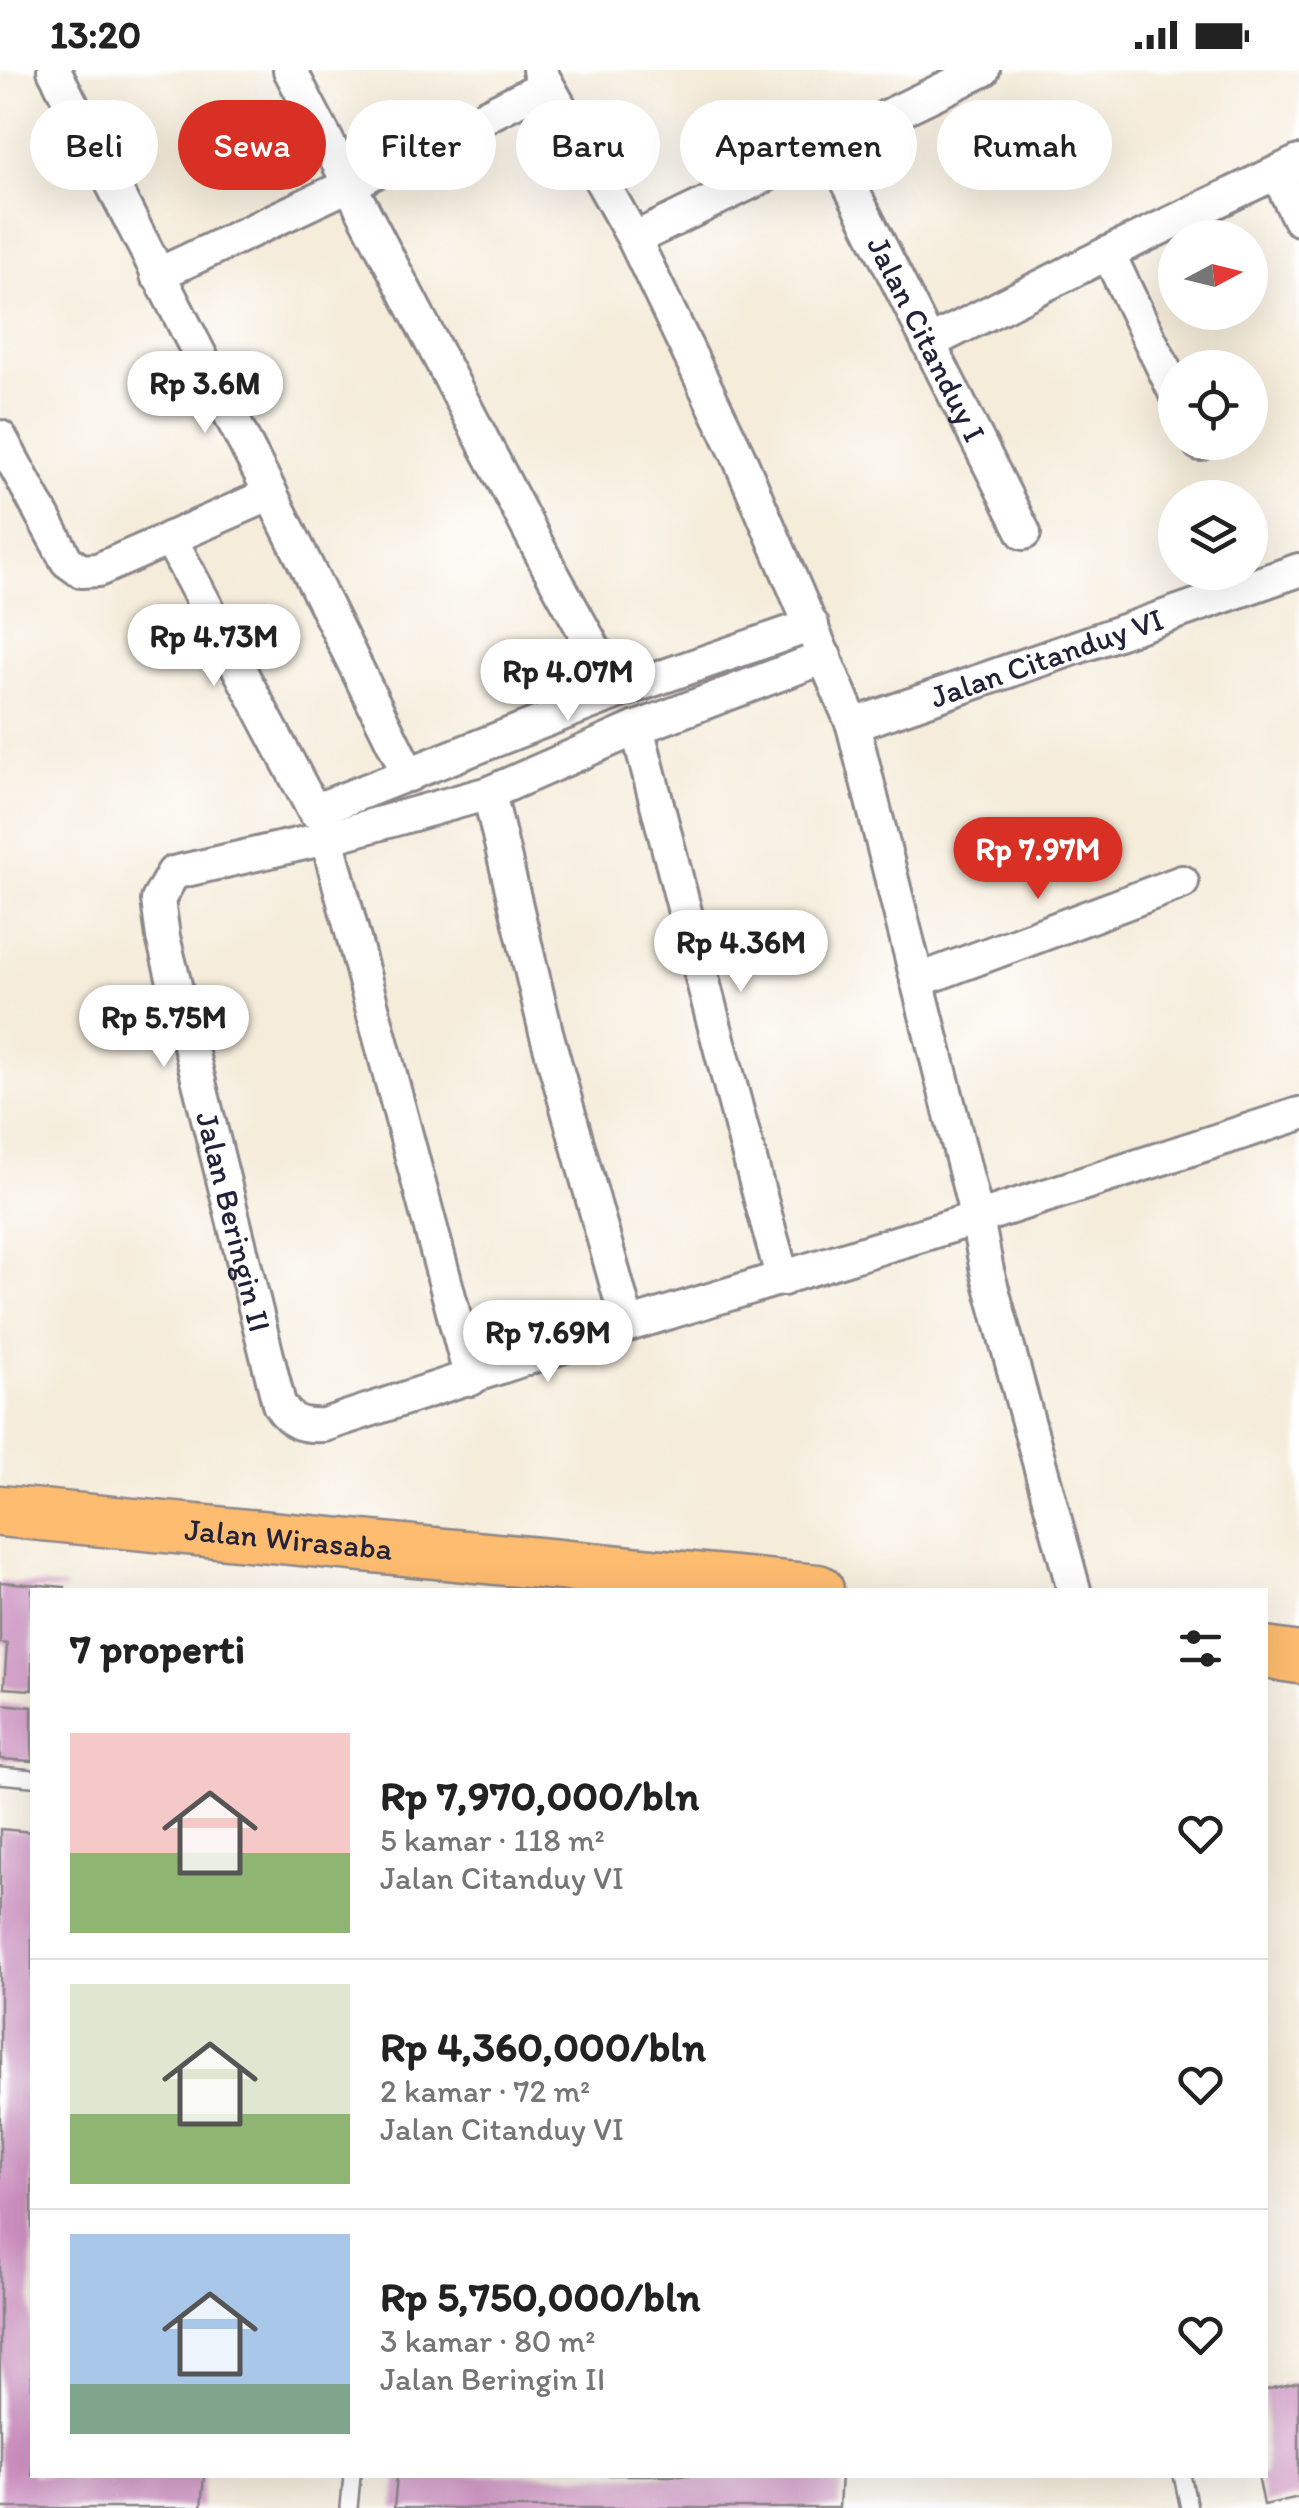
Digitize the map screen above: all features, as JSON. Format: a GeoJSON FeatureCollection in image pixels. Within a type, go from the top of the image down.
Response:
{"type":"FeatureCollection","features":[{"type":"Feature","properties":{"kind":"main road","name":"Jalan Wirasaba"},"geometry":{"type":"LineString","coordinates":[[0,1511],[797,1588]]}},
{"type":"Feature","properties":{"kind":"main road"},"geometry":{"type":"LineString","coordinates":[[1268,1653],[1299,1658]]}},
{"type":"Feature","properties":{"kind":"street"},"geometry":{"type":"LineString","coordinates":[[54,70],[271,494],[408,775]]}},
{"type":"Feature","properties":{"kind":"street"},"geometry":{"type":"LineString","coordinates":[[290,70],[346,175]]}},
{"type":"Feature","properties":{"kind":"street"},"geometry":{"type":"LineString","coordinates":[[917,102],[983,70]]}},
{"type":"Feature","properties":{"kind":"street"},"geometry":{"type":"LineString","coordinates":[[496,103],[543,77],[634,239],[738,454],[853,724],[987,1270],[1073,1588]]}},
{"type":"Feature","properties":{"kind":"street"},"geometry":{"type":"LineString","coordinates":[[929,343],[1288,167],[1299,219]]}},
{"type":"Feature","properties":{"kind":"street"},"geometry":{"type":"LineString","coordinates":[[157,275],[346,186]]}},
{"type":"Feature","properties":{"kind":"street"},"geometry":{"type":"LineString","coordinates":[[354,190],[548,566],[618,692]]}},
{"type":"Feature","properties":{"kind":"street"},"geometry":{"type":"LineString","coordinates":[[634,239],[734,190]]}},
{"type":"Feature","properties":{"kind":"street","name":"Jalan Citanduy I"},"geometry":{"type":"LineString","coordinates":[[851,190],[1024,532]]}},
{"type":"Feature","properties":{"kind":"street"},"geometry":{"type":"LineString","coordinates":[[1108,253],[1158,357]]}},
{"type":"Feature","properties":{"kind":"street"},"geometry":{"type":"LineString","coordinates":[[0,436],[67,562],[81,571],[98,570],[271,494]]}},
{"type":"Feature","properties":{"kind":"street"},"geometry":{"type":"LineString","coordinates":[[170,538],[320,825],[471,1378],[1299,1114]]}},
{"type":"Feature","properties":{"kind":"street","name":"Jalan Citanduy VI"},"geometry":{"type":"LineString","coordinates":[[853,724],[1299,570]]}},
{"type":"Feature","properties":{"kind":"street","name":"Jalan Beringin II"},"geometry":{"type":"LineString","coordinates":[[471,1378],[324,1425],[301,1426],[287,1417],[279,1404],[163,937],[158,900],[173,873],[320,825],[408,775],[618,692],[812,625]]}},
{"type":"Feature","properties":{"kind":"street"},"geometry":{"type":"LineString","coordinates":[[320,825],[489,793],[636,728],[825,657]]}},
{"type":"Feature","properties":{"kind":"street"},"geometry":{"type":"LineString","coordinates":[[636,728],[783,1279]]}},
{"type":"Feature","properties":{"kind":"street"},"geometry":{"type":"LineString","coordinates":[[489,793],[546,1032],[628,1325]]}},
{"type":"Feature","properties":{"kind":"street"},"geometry":{"type":"LineString","coordinates":[[917,981],[1182,882]]}},
{"type":"Feature","properties":{"kind":"lane"},"geometry":{"type":"LineString","coordinates":[[0,1775],[30,1778]]}},
{"type":"Feature","properties":{"kind":"lane"},"geometry":{"type":"LineString","coordinates":[[350,2508],[352,2478]]}},
{"type":"Feature","properties":{"kind":"lane"},"geometry":{"type":"LineString","coordinates":[[1183,2478],[1189,2508]]}},
{"type":"Feature","properties":{"kind":"building"},"geometry":{"type":"Polygon","coordinates":[[[0,1582],[65,1587],[30,1588],[30,1690],[4,1688],[7,1644],[0,1643],[0,1582]]]}},
{"type":"Feature","properties":{"kind":"building"},"geometry":{"type":"Polygon","coordinates":[[[0,1704],[30,1707],[30,1761],[0,1759],[0,1704]]]}},
{"type":"Feature","properties":{"kind":"building"},"geometry":{"type":"Polygon","coordinates":[[[0,1829],[30,1832],[30,2478],[204,2478],[201,2508],[0,2508],[0,1829]]]}},
{"type":"Feature","properties":{"kind":"building"},"geometry":{"type":"Polygon","coordinates":[[[1299,2382],[1299,2497],[1264,2505],[1259,2478],[1268,2478],[1268,2389],[1299,2382]]]}},
{"type":"Feature","properties":{"kind":"building"},"geometry":{"type":"Polygon","coordinates":[[[397,2478],[841,2478],[839,2508],[394,2508],[397,2478]]]}}]}
